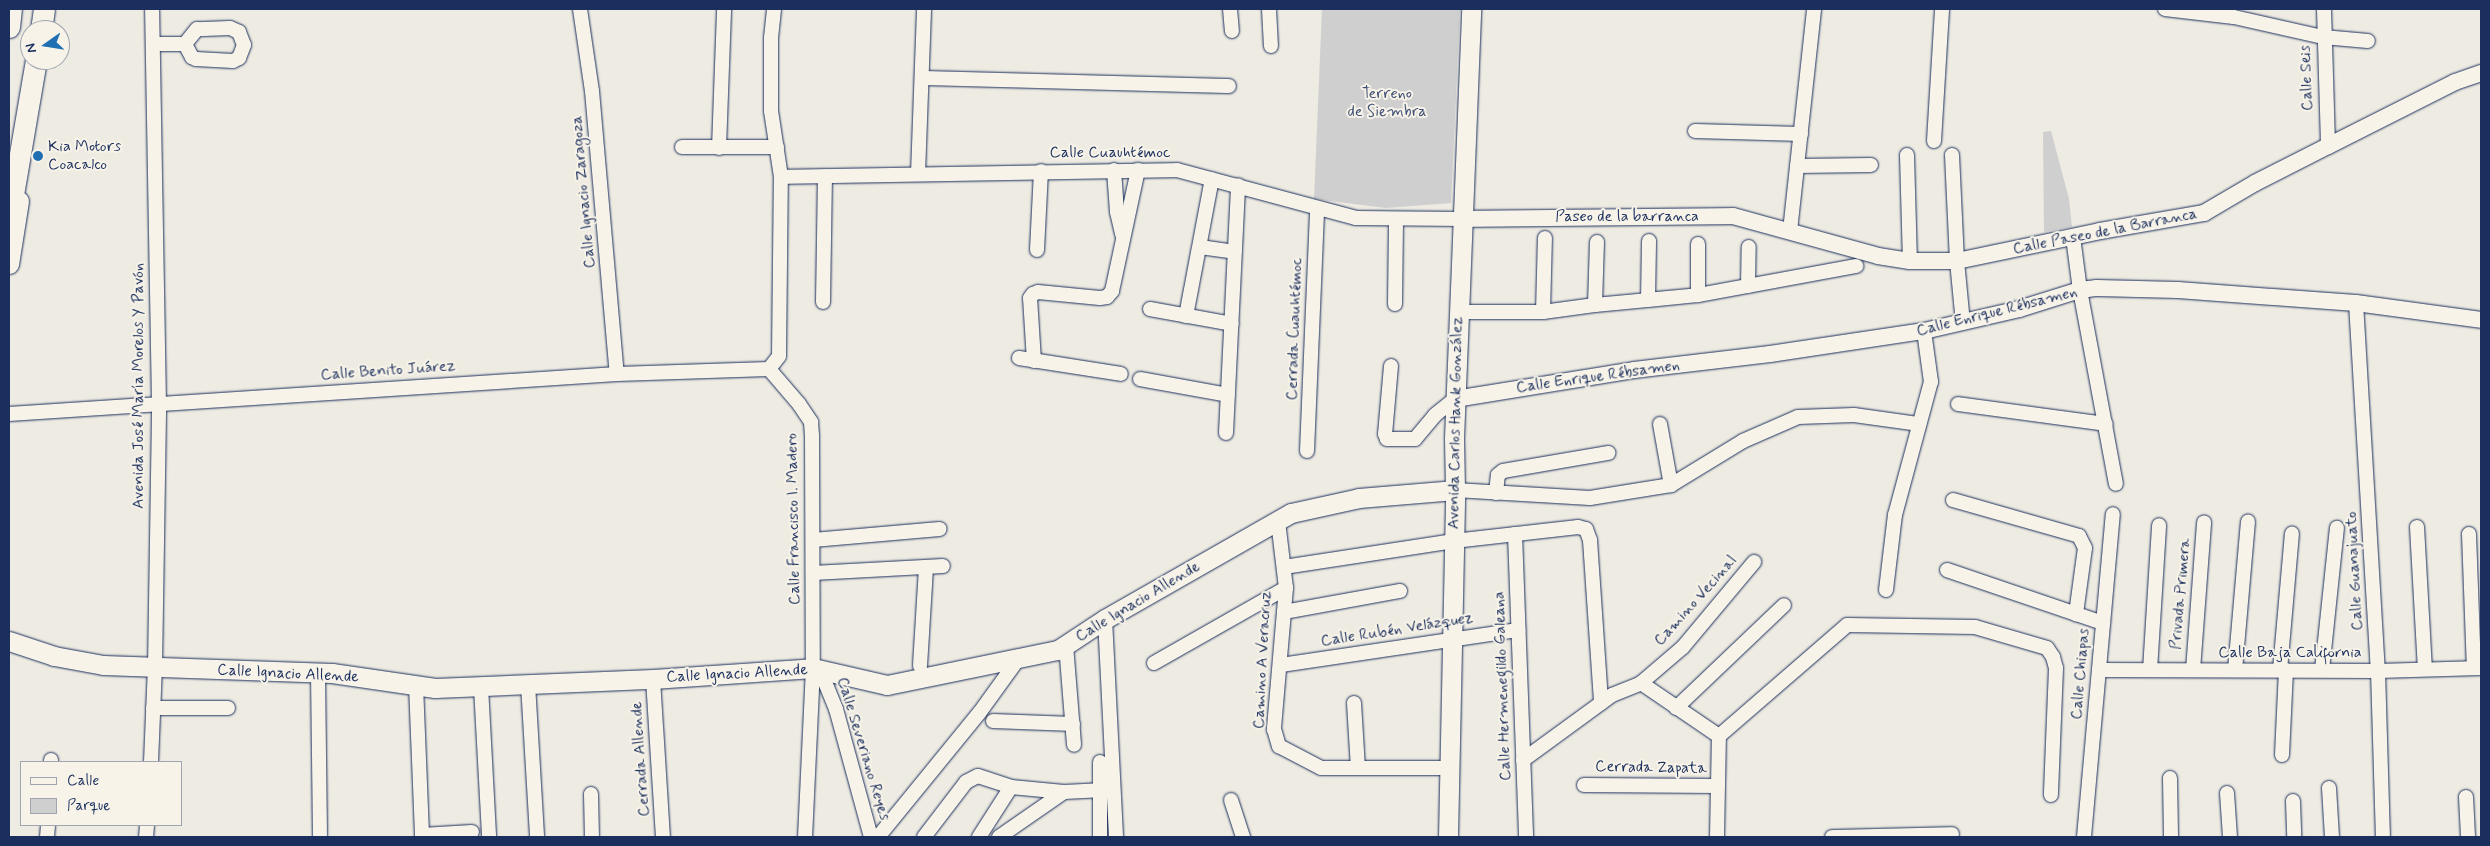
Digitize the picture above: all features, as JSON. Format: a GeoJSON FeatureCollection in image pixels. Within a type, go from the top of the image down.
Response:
{"type":"FeatureCollection","features":[{"type":"Feature","properties":{"kind":"main road"},"geometry":{"type":"LineString","coordinates":[[9,27],[12,9]]}},
{"type":"Feature","properties":{"kind":"main road","name":"Avenida Carlos Hank González"},"geometry":{"type":"LineString","coordinates":[[1448,837],[1455,399],[1471,9]]}},
{"type":"Feature","properties":{"kind":"main road"},"geometry":{"type":"LineString","coordinates":[[9,218],[34,70]]}},
{"type":"Feature","properties":{"kind":"main road"},"geometry":{"type":"LineString","coordinates":[[9,264],[20,198],[19,157]]}},
{"type":"Feature","properties":{"kind":"main road","name":"Calle Ignacio Allende"},"geometry":{"type":"LineString","coordinates":[[9,641],[54,656],[102,665],[318,673],[436,688],[653,679],[817,669],[887,686],[1058,650],[1105,619],[1291,513],[1359,498],[1455,490]]}},
{"type":"Feature","properties":{"kind":"street","name":"Avenida José María Morelos Y Pavón"},"geometry":{"type":"LineString","coordinates":[[151,761],[155,668],[158,404],[152,9]]}},
{"type":"Feature","properties":{"kind":"street","name":"Calle Ignacio Zaragoza"},"geometry":{"type":"LineString","coordinates":[[580,9],[592,91],[617,374]]}},
{"type":"Feature","properties":{"kind":"street"},"geometry":{"type":"LineString","coordinates":[[719,148],[724,9]]}},
{"type":"Feature","properties":{"kind":"street"},"geometry":{"type":"LineString","coordinates":[[769,369],[779,356],[781,177],[771,111],[771,38],[774,9]]}},
{"type":"Feature","properties":{"kind":"street"},"geometry":{"type":"LineString","coordinates":[[918,174],[924,9]]}},
{"type":"Feature","properties":{"kind":"street"},"geometry":{"type":"LineString","coordinates":[[1230,9],[1232,31]]}},
{"type":"Feature","properties":{"kind":"street"},"geometry":{"type":"LineString","coordinates":[[1269,9],[1271,46]]}},
{"type":"Feature","properties":{"kind":"street"},"geometry":{"type":"LineString","coordinates":[[1790,231],[1814,9]]}},
{"type":"Feature","properties":{"kind":"street"},"geometry":{"type":"LineString","coordinates":[[1934,141],[1942,9]]}},
{"type":"Feature","properties":{"kind":"street"},"geometry":{"type":"LineString","coordinates":[[2166,9],[2234,13],[2323,37],[2368,41]]}},
{"type":"Feature","properties":{"kind":"street","name":"Calle Seis"},"geometry":{"type":"LineString","coordinates":[[2324,9],[2323,37],[2328,146]]}},
{"type":"Feature","properties":{"kind":"street"},"geometry":{"type":"LineString","coordinates":[[153,44],[186,44]]}},
{"type":"Feature","properties":{"kind":"street","name":"Calle Paseo de la Barranca"},"geometry":{"type":"LineString","coordinates":[[1790,231],[1878,256],[1910,261],[1957,261],[2204,213],[2255,183],[2328,146],[2455,82],[2481,73]]}},
{"type":"Feature","properties":{"kind":"street"},"geometry":{"type":"LineString","coordinates":[[922,78],[1229,86]]}},
{"type":"Feature","properties":{"kind":"street"},"geometry":{"type":"LineString","coordinates":[[1695,131],[1801,134]]}},
{"type":"Feature","properties":{"kind":"street"},"geometry":{"type":"LineString","coordinates":[[682,146],[719,148],[777,147]]}},
{"type":"Feature","properties":{"kind":"street"},"geometry":{"type":"LineString","coordinates":[[1952,154],[1957,261],[1963,323]]}},
{"type":"Feature","properties":{"kind":"street"},"geometry":{"type":"LineString","coordinates":[[1907,155],[1910,261]]}},
{"type":"Feature","properties":{"kind":"street"},"geometry":{"type":"LineString","coordinates":[[1797,166],[1870,165]]}},
{"type":"Feature","properties":{"kind":"street"},"geometry":{"type":"LineString","coordinates":[[1114,170],[1117,212],[1123,237]]}},
{"type":"Feature","properties":{"kind":"street"},"geometry":{"type":"LineString","coordinates":[[1034,361],[1030,298],[1033,294],[1038,292],[1107,297],[1112,291],[1138,170]]}},
{"type":"Feature","properties":{"kind":"street","name":"Calle Cuauhtémoc"},"geometry":{"type":"LineString","coordinates":[[781,177],[1177,170],[1356,218],[1396,220],[1463,219]]}},
{"type":"Feature","properties":{"kind":"street"},"geometry":{"type":"LineString","coordinates":[[1037,250],[1041,171]]}},
{"type":"Feature","properties":{"kind":"street"},"geometry":{"type":"LineString","coordinates":[[823,302],[825,176]]}},
{"type":"Feature","properties":{"kind":"street"},"geometry":{"type":"LineString","coordinates":[[1186,316],[1212,179]]}},
{"type":"Feature","properties":{"kind":"street"},"geometry":{"type":"LineString","coordinates":[[1226,433],[1238,185]]}},
{"type":"Feature","properties":{"kind":"street","name":"Cerrada Cuauhtémoc"},"geometry":{"type":"LineString","coordinates":[[1307,451],[1317,208]]}},
{"type":"Feature","properties":{"kind":"street","name":"Paseo de la barranca"},"geometry":{"type":"LineString","coordinates":[[1463,219],[1733,216],[1790,231]]}},
{"type":"Feature","properties":{"kind":"street"},"geometry":{"type":"LineString","coordinates":[[1395,304],[1396,220]]}},
{"type":"Feature","properties":{"kind":"street"},"geometry":{"type":"LineString","coordinates":[[2073,237],[2080,290],[2116,484]]}},
{"type":"Feature","properties":{"kind":"street"},"geometry":{"type":"LineString","coordinates":[[1543,312],[1545,238]]}},
{"type":"Feature","properties":{"kind":"street"},"geometry":{"type":"LineString","coordinates":[[1648,300],[1649,240]]}},
{"type":"Feature","properties":{"kind":"street"},"geometry":{"type":"LineString","coordinates":[[1595,305],[1597,242]]}},
{"type":"Feature","properties":{"kind":"street"},"geometry":{"type":"LineString","coordinates":[[1698,244],[1698,295]]}},
{"type":"Feature","properties":{"kind":"street"},"geometry":{"type":"LineString","coordinates":[[1200,247],[1235,252]]}},
{"type":"Feature","properties":{"kind":"street"},"geometry":{"type":"LineString","coordinates":[[1748,286],[1749,247]]}},
{"type":"Feature","properties":{"kind":"street"},"geometry":{"type":"LineString","coordinates":[[1459,312],[1543,312],[1698,295],[1856,266]]}},
{"type":"Feature","properties":{"kind":"street","name":"Calle Enrique Rébsamen"},"geometry":{"type":"LineString","coordinates":[[1455,399],[1634,370],[1770,354],[1924,331],[2019,310],[2080,290],[2096,288],[2178,290],[2356,303],[2481,320]]}},
{"type":"Feature","properties":{"kind":"street","name":"Calle Guanajuato"},"geometry":{"type":"LineString","coordinates":[[2356,303],[2378,671],[2383,837]]}},
{"type":"Feature","properties":{"kind":"street"},"geometry":{"type":"LineString","coordinates":[[1150,309],[1232,324]]}},
{"type":"Feature","properties":{"kind":"street"},"geometry":{"type":"LineString","coordinates":[[1886,590],[1895,515],[1931,382],[1924,331]]}},
{"type":"Feature","properties":{"kind":"street"},"geometry":{"type":"LineString","coordinates":[[1019,358],[1122,374]]}},
{"type":"Feature","properties":{"kind":"street"},"geometry":{"type":"LineString","coordinates":[[1392,366],[1385,434],[1387,439],[1415,439],[1434,415],[1455,399]]}},
{"type":"Feature","properties":{"kind":"street","name":"Calle Benito Juárez"},"geometry":{"type":"LineString","coordinates":[[9,414],[617,374],[769,369]]}},
{"type":"Feature","properties":{"kind":"street","name":"Calle Francisco I. Madero"},"geometry":{"type":"LineString","coordinates":[[769,369],[799,404],[811,422],[813,574],[817,669],[805,837]]}},
{"type":"Feature","properties":{"kind":"street"},"geometry":{"type":"LineString","coordinates":[[1140,379],[1228,395]]}},
{"type":"Feature","properties":{"kind":"street"},"geometry":{"type":"LineString","coordinates":[[1958,404],[2106,424]]}},
{"type":"Feature","properties":{"kind":"street"},"geometry":{"type":"LineString","coordinates":[[1455,490],[1590,498],[1671,485],[1743,441],[1798,417],[1854,415],[1919,424]]}},
{"type":"Feature","properties":{"kind":"street"},"geometry":{"type":"LineString","coordinates":[[1660,424],[1671,485]]}},
{"type":"Feature","properties":{"kind":"street"},"geometry":{"type":"LineString","coordinates":[[1496,493],[1498,475],[1503,471],[1608,453]]}},
{"type":"Feature","properties":{"kind":"street"},"geometry":{"type":"LineString","coordinates":[[1953,500],[2079,536],[2084,548],[2076,614]]}},
{"type":"Feature","properties":{"kind":"street","name":"Calle Chiapas"},"geometry":{"type":"LineString","coordinates":[[2084,837],[2113,514]]}},
{"type":"Feature","properties":{"kind":"street","name":"Camino A Veracruz"},"geometry":{"type":"LineString","coordinates":[[1278,520],[1286,588],[1281,666],[1274,729],[1279,746],[1321,768],[1449,768]]}},
{"type":"Feature","properties":{"kind":"street","name":"Privada Primera"},"geometry":{"type":"LineString","coordinates":[[2192,670],[2204,522]]}},
{"type":"Feature","properties":{"kind":"street"},"geometry":{"type":"LineString","coordinates":[[2236,670],[2248,522]]}},
{"type":"Feature","properties":{"kind":"street"},"geometry":{"type":"LineString","coordinates":[[2150,670],[2158,525]]}},
{"type":"Feature","properties":{"kind":"street"},"geometry":{"type":"LineString","coordinates":[[2417,527],[2425,669]]}},
{"type":"Feature","properties":{"kind":"street"},"geometry":{"type":"LineString","coordinates":[[2322,670],[2337,528]]}},
{"type":"Feature","properties":{"kind":"street"},"geometry":{"type":"LineString","coordinates":[[813,540],[940,529]]}},
{"type":"Feature","properties":{"kind":"street"},"geometry":{"type":"LineString","coordinates":[[1284,567],[1454,541],[1586,529],[1590,540],[1601,703]]}},
{"type":"Feature","properties":{"kind":"street","name":"Calle Hermenegildo Galeana"},"geometry":{"type":"LineString","coordinates":[[1515,534],[1526,837]]}},
{"type":"Feature","properties":{"kind":"street"},"geometry":{"type":"LineString","coordinates":[[2282,755],[2283,670],[2292,534]]}},
{"type":"Feature","properties":{"kind":"street"},"geometry":{"type":"LineString","coordinates":[[2469,534],[2478,668]]}},
{"type":"Feature","properties":{"kind":"street","name":"Camino Vecinal"},"geometry":{"type":"LineString","coordinates":[[1523,760],[1612,695],[1641,683],[1683,648],[1754,562]]}},
{"type":"Feature","properties":{"kind":"street"},"geometry":{"type":"LineString","coordinates":[[813,574],[943,566]]}},
{"type":"Feature","properties":{"kind":"street"},"geometry":{"type":"LineString","coordinates":[[920,666],[926,567]]}},
{"type":"Feature","properties":{"kind":"street"},"geometry":{"type":"LineString","coordinates":[[1947,570],[2103,623]]}},
{"type":"Feature","properties":{"kind":"street"},"geometry":{"type":"LineString","coordinates":[[1154,663],[1286,588]]}},
{"type":"Feature","properties":{"kind":"street"},"geometry":{"type":"LineString","coordinates":[[1284,612],[1400,591]]}},
{"type":"Feature","properties":{"kind":"street"},"geometry":{"type":"LineString","coordinates":[[1676,708],[1784,605]]}},
{"type":"Feature","properties":{"kind":"street"},"geometry":{"type":"LineString","coordinates":[[1105,619],[1116,837]]}},
{"type":"Feature","properties":{"kind":"street"},"geometry":{"type":"LineString","coordinates":[[1717,837],[1719,736],[1847,625],[1975,627],[2047,648],[2053,657],[2056,668],[2051,795]]}},
{"type":"Feature","properties":{"kind":"street","name":"Calle Rubén Velázquez"},"geometry":{"type":"LineString","coordinates":[[1281,666],[1452,638],[1518,630]]}},
{"type":"Feature","properties":{"kind":"street"},"geometry":{"type":"LineString","coordinates":[[1066,645],[1074,745]]}},
{"type":"Feature","properties":{"kind":"street"},"geometry":{"type":"LineString","coordinates":[[878,837],[980,712],[1019,658]]}},
{"type":"Feature","properties":{"kind":"street","name":"Calle Baja California"},"geometry":{"type":"LineString","coordinates":[[2099,670],[2378,671],[2478,668]]}},
{"type":"Feature","properties":{"kind":"street","name":"Calle Severiano Reyes"},"geometry":{"type":"LineString","coordinates":[[817,669],[836,709],[871,837]]}},
{"type":"Feature","properties":{"kind":"street"},"geometry":{"type":"LineString","coordinates":[[318,673],[320,835]]}},
{"type":"Feature","properties":{"kind":"street","name":"Cerrada Allende"},"geometry":{"type":"LineString","coordinates":[[653,679],[663,837]]}},
{"type":"Feature","properties":{"kind":"street"},"geometry":{"type":"LineString","coordinates":[[1641,683],[1719,736]]}},
{"type":"Feature","properties":{"kind":"street"},"geometry":{"type":"LineString","coordinates":[[528,684],[538,837]]}},
{"type":"Feature","properties":{"kind":"street"},"geometry":{"type":"LineString","coordinates":[[416,685],[422,836],[472,832]]}},
{"type":"Feature","properties":{"kind":"street"},"geometry":{"type":"LineString","coordinates":[[481,687],[489,837]]}},
{"type":"Feature","properties":{"kind":"street"},"geometry":{"type":"LineString","coordinates":[[1354,703],[1358,768]]}},
{"type":"Feature","properties":{"kind":"street"},"geometry":{"type":"LineString","coordinates":[[153,708],[228,708]]}},
{"type":"Feature","properties":{"kind":"street"},"geometry":{"type":"LineString","coordinates":[[993,720],[1073,724]]}},
{"type":"Feature","properties":{"kind":"street"},"geometry":{"type":"LineString","coordinates":[[1100,762],[1100,837]]}},
{"type":"Feature","properties":{"kind":"street"},"geometry":{"type":"LineString","coordinates":[[924,837],[966,782],[978,776],[1011,787],[1064,792],[1099,790]]}},
{"type":"Feature","properties":{"kind":"street"},"geometry":{"type":"LineString","coordinates":[[2170,778],[2171,837]]}},
{"type":"Feature","properties":{"kind":"street","name":"Cerrada Zapata"},"geometry":{"type":"LineString","coordinates":[[1584,785],[1718,786]]}},
{"type":"Feature","properties":{"kind":"street"},"geometry":{"type":"LineString","coordinates":[[979,837],[1011,787]]}},
{"type":"Feature","properties":{"kind":"street"},"geometry":{"type":"LineString","coordinates":[[2329,788],[2332,837]]}},
{"type":"Feature","properties":{"kind":"street"},"geometry":{"type":"LineString","coordinates":[[999,837],[1064,792]]}},
{"type":"Feature","properties":{"kind":"street"},"geometry":{"type":"LineString","coordinates":[[591,794],[592,837]]}},
{"type":"Feature","properties":{"kind":"street"},"geometry":{"type":"LineString","coordinates":[[2227,794],[2230,837]]}},
{"type":"Feature","properties":{"kind":"street"},"geometry":{"type":"LineString","coordinates":[[2466,797],[2468,837]]}},
{"type":"Feature","properties":{"kind":"street"},"geometry":{"type":"LineString","coordinates":[[1231,800],[1243,837]]}},
{"type":"Feature","properties":{"kind":"street"},"geometry":{"type":"LineString","coordinates":[[2293,800],[2294,837]]}},
{"type":"Feature","properties":{"kind":"street"},"geometry":{"type":"LineString","coordinates":[[1832,837],[1952,834]]}},
{"type":"Feature","properties":{"kind":"green space","name":"Terreno de Siembra"},"geometry":{"type":"Polygon","coordinates":[[[1322,9],[1460,9],[1451,203],[1386,208],[1314,199],[1322,9]]]}},
{"type":"Feature","properties":{"kind":"green space"},"geometry":{"type":"Polygon","coordinates":[[[2051,131],[2069,199],[2072,227],[2044,232],[2043,132],[2051,131]]]}},
{"type":"Feature","properties":{"kind":"place","name":"Kia Motors Coacalco"},"geometry":{"type":"Point","coordinates":[38,156]}}]}
